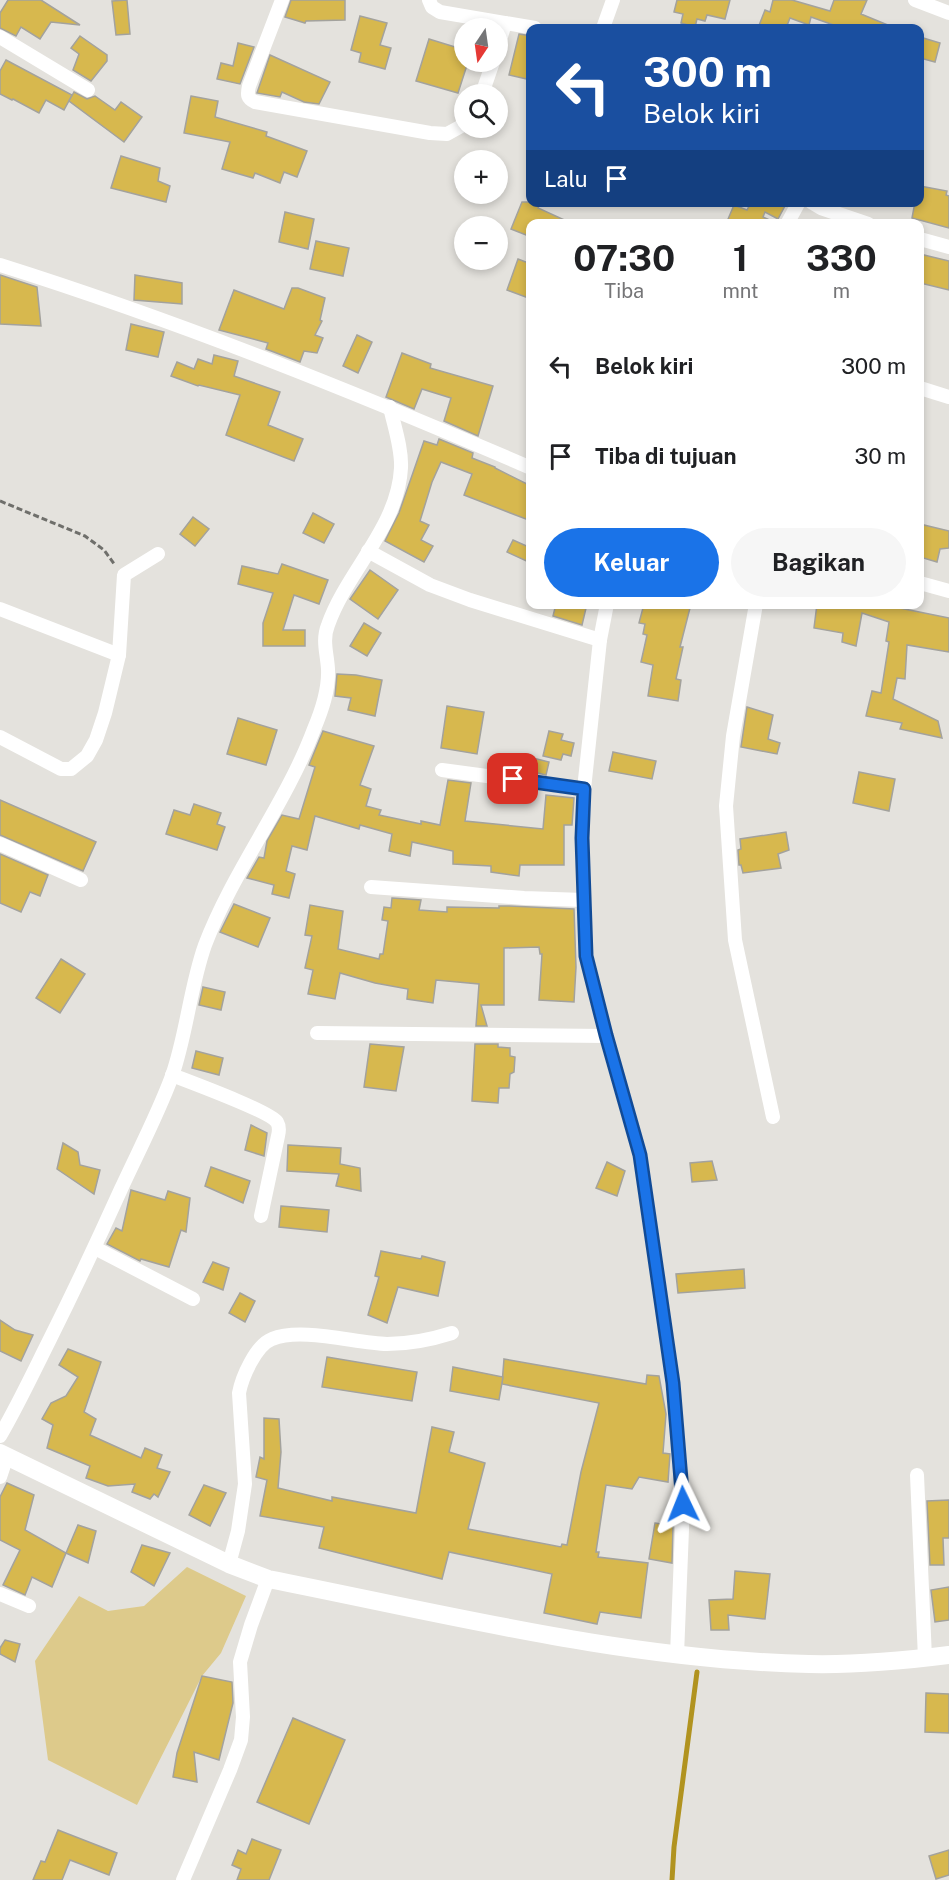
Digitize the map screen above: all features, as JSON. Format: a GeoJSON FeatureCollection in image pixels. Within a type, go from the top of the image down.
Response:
{"type":"FeatureCollection","features":[{"type":"Feature","properties":{"kind":"street"},"geometry":{"type":"LineString","coordinates":[[282,0],[249,86],[247,95],[249,99],[255,102],[430,133],[447,134],[454,130]]}},
{"type":"Feature","properties":{"kind":"street"},"geometry":{"type":"LineString","coordinates":[[429,0],[432,7],[440,12],[475,18]]}},
{"type":"Feature","properties":{"kind":"street"},"geometry":{"type":"LineString","coordinates":[[604,24],[613,0]]}},
{"type":"Feature","properties":{"kind":"street"},"geometry":{"type":"LineString","coordinates":[[915,0],[949,13]]}},
{"type":"Feature","properties":{"kind":"street"},"geometry":{"type":"LineString","coordinates":[[508,24],[526,26]]}},
{"type":"Feature","properties":{"kind":"street"},"geometry":{"type":"LineString","coordinates":[[0,37],[88,90]]}},
{"type":"Feature","properties":{"kind":"street"},"geometry":{"type":"LineString","coordinates":[[821,207],[854,219]]}},
{"type":"Feature","properties":{"kind":"street"},"geometry":{"type":"LineString","coordinates":[[924,240],[949,248]]}},
{"type":"Feature","properties":{"kind":"street"},"geometry":{"type":"LineString","coordinates":[[0,265],[71,287],[390,407],[526,466]]}},
{"type":"Feature","properties":{"kind":"street"},"geometry":{"type":"LineString","coordinates":[[924,389],[949,396]]}},
{"type":"Feature","properties":{"kind":"street"},"geometry":{"type":"LineString","coordinates":[[0,1437],[17,1408],[95,1248],[172,1075],[204,947],[231,889],[298,766],[314,731],[327,689],[328,668],[324,639],[327,626],[382,528],[399,486],[401,465],[390,407]]}},
{"type":"Feature","properties":{"kind":"street"},"geometry":{"type":"LineString","coordinates":[[368,551],[430,585],[470,600],[600,639]]}},
{"type":"Feature","properties":{"kind":"street"},"geometry":{"type":"LineString","coordinates":[[0,736],[61,769],[71,769],[87,756],[96,740],[105,713],[119,655],[124,575],[158,554]]}},
{"type":"Feature","properties":{"kind":"street"},"geometry":{"type":"LineString","coordinates":[[924,584],[949,591]]}},
{"type":"Feature","properties":{"kind":"street"},"geometry":{"type":"LineString","coordinates":[[0,609],[119,655]]}},
{"type":"Feature","properties":{"kind":"street"},"geometry":{"type":"LineString","coordinates":[[606,609],[600,639],[584,789],[582,838],[586,956],[640,1155],[673,1383],[683,1504],[681,1656]]}},
{"type":"Feature","properties":{"kind":"street"},"geometry":{"type":"LineString","coordinates":[[755,609],[733,736],[726,806],[735,940],[773,1117]]}},
{"type":"Feature","properties":{"kind":"street"},"geometry":{"type":"LineString","coordinates":[[442,770],[584,789]]}},
{"type":"Feature","properties":{"kind":"street"},"geometry":{"type":"LineString","coordinates":[[0,844],[81,880]]}},
{"type":"Feature","properties":{"kind":"street"},"geometry":{"type":"LineString","coordinates":[[371,887],[584,900]]}},
{"type":"Feature","properties":{"kind":"street"},"geometry":{"type":"LineString","coordinates":[[317,1033],[606,1035]]}},
{"type":"Feature","properties":{"kind":"street"},"geometry":{"type":"LineString","coordinates":[[172,1075],[263,1113],[277,1122],[279,1136],[261,1216]]}},
{"type":"Feature","properties":{"kind":"street"},"geometry":{"type":"LineString","coordinates":[[95,1248],[193,1299]]}},
{"type":"Feature","properties":{"kind":"street"},"geometry":{"type":"LineString","coordinates":[[229,1564],[238,1531],[245,1484],[239,1393],[241,1380],[261,1346],[271,1339],[284,1336],[302,1335],[386,1344],[425,1341],[452,1334]]}},
{"type":"Feature","properties":{"kind":"street"},"geometry":{"type":"LineString","coordinates":[[0,1477],[4,1455],[229,1564],[268,1579],[568,1639],[681,1656],[809,1664],[884,1662],[949,1655]]}},
{"type":"Feature","properties":{"kind":"street"},"geometry":{"type":"LineString","coordinates":[[917,1475],[925,1658]]}},
{"type":"Feature","properties":{"kind":"street"},"geometry":{"type":"LineString","coordinates":[[183,1880],[230,1770],[240,1740],[243,1717],[240,1662],[268,1579]]}},
{"type":"Feature","properties":{"kind":"street"},"geometry":{"type":"LineString","coordinates":[[0,1594],[29,1606]]}},
{"type":"Feature","properties":{"kind":"path"},"geometry":{"type":"LineString","coordinates":[[0,501],[86,536],[104,550],[108,559],[124,575]]}},
{"type":"Feature","properties":{"kind":"shaded area"},"geometry":{"type":"Polygon","coordinates":[[[187,1567],[246,1596],[221,1653],[202,1676],[137,1805],[48,1760],[35,1661],[79,1596],[108,1611],[144,1606],[187,1567]]]}},
{"type":"Feature","properties":{"kind":"building"},"geometry":{"type":"Polygon","coordinates":[[[8,0],[41,0],[80,25],[51,22],[40,39],[21,27],[16,36],[0,28],[0,13],[8,0]]]}},
{"type":"Feature","properties":{"kind":"building"},"geometry":{"type":"Polygon","coordinates":[[[127,0],[130,34],[116,35],[112,1],[127,0]]]}},
{"type":"Feature","properties":{"kind":"building"},"geometry":{"type":"Polygon","coordinates":[[[291,0],[345,0],[345,20],[306,21],[305,23],[285,17],[291,0]]]}},
{"type":"Feature","properties":{"kind":"building"},"geometry":{"type":"Polygon","coordinates":[[[677,0],[730,0],[725,19],[707,15],[705,21],[697,19],[696,24],[684,24],[681,23],[683,14],[674,12],[677,0]]]}},
{"type":"Feature","properties":{"kind":"building"},"geometry":{"type":"Polygon","coordinates":[[[773,0],[792,0],[830,11],[834,0],[867,0],[861,14],[885,24],[831,24],[811,17],[809,24],[790,18],[788,24],[760,24],[765,10],[770,12],[773,0]]]}},
{"type":"Feature","properties":{"kind":"building"},"geometry":{"type":"Polygon","coordinates":[[[360,16],[387,23],[380,45],[391,48],[385,69],[359,62],[361,53],[351,50],[360,16]]]}},
{"type":"Feature","properties":{"kind":"building"},"geometry":{"type":"Polygon","coordinates":[[[519,34],[526,35],[526,79],[509,75],[519,34]]]}},
{"type":"Feature","properties":{"kind":"building"},"geometry":{"type":"Polygon","coordinates":[[[80,36],[107,55],[107,61],[91,81],[73,70],[79,54],[71,48],[80,36]]]}},
{"type":"Feature","properties":{"kind":"building"},"geometry":{"type":"Polygon","coordinates":[[[924,38],[940,43],[935,62],[924,59],[924,38]]]}},
{"type":"Feature","properties":{"kind":"building"},"geometry":{"type":"Polygon","coordinates":[[[429,39],[454,47],[454,72],[465,72],[461,84],[454,84],[454,92],[416,81],[429,39]]]}},
{"type":"Feature","properties":{"kind":"building"},"geometry":{"type":"Polygon","coordinates":[[[238,43],[254,47],[240,84],[217,79],[221,63],[233,66],[238,43]]]}},
{"type":"Feature","properties":{"kind":"building"},"geometry":{"type":"Polygon","coordinates":[[[270,55],[330,82],[319,104],[304,102],[282,92],[280,97],[257,93],[270,55]]]}},
{"type":"Feature","properties":{"kind":"building"},"geometry":{"type":"Polygon","coordinates":[[[6,60],[72,95],[64,110],[46,100],[39,113],[0,94],[0,71],[6,60]]]}},
{"type":"Feature","properties":{"kind":"building"},"geometry":{"type":"Polygon","coordinates":[[[74,92],[87,99],[95,96],[115,110],[121,102],[142,117],[124,142],[69,101],[74,92]]]}},
{"type":"Feature","properties":{"kind":"building"},"geometry":{"type":"Polygon","coordinates":[[[191,96],[218,101],[215,117],[267,132],[266,136],[307,151],[297,177],[284,172],[280,183],[255,173],[253,178],[222,169],[230,142],[184,133],[191,96]]]}},
{"type":"Feature","properties":{"kind":"building"},"geometry":{"type":"Polygon","coordinates":[[[121,156],[160,168],[158,181],[170,186],[166,202],[111,188],[121,156]]]}},
{"type":"Feature","properties":{"kind":"building"},"geometry":{"type":"Polygon","coordinates":[[[924,187],[947,191],[949,228],[924,221],[924,219],[912,218],[914,207],[924,207],[924,187]]]}},
{"type":"Feature","properties":{"kind":"building"},"geometry":{"type":"Polygon","coordinates":[[[522,202],[526,202],[526,207],[538,207],[562,219],[526,219],[526,235],[511,229],[522,202]]]}},
{"type":"Feature","properties":{"kind":"building"},"geometry":{"type":"Polygon","coordinates":[[[733,207],[747,210],[748,207],[784,207],[778,219],[765,212],[763,217],[767,219],[728,219],[733,207]]]}},
{"type":"Feature","properties":{"kind":"building"},"geometry":{"type":"Polygon","coordinates":[[[285,212],[314,219],[308,249],[279,242],[285,212]]]}},
{"type":"Feature","properties":{"kind":"building"},"geometry":{"type":"Polygon","coordinates":[[[316,241],[349,248],[343,276],[310,269],[316,241]]]}},
{"type":"Feature","properties":{"kind":"building"},"geometry":{"type":"Polygon","coordinates":[[[924,255],[949,261],[949,290],[924,284],[924,255]]]}},
{"type":"Feature","properties":{"kind":"building"},"geometry":{"type":"Polygon","coordinates":[[[518,259],[526,262],[526,297],[507,290],[518,259]]]}},
{"type":"Feature","properties":{"kind":"building"},"geometry":{"type":"Polygon","coordinates":[[[0,275],[37,287],[41,326],[0,324],[0,275]]]}},
{"type":"Feature","properties":{"kind":"building"},"geometry":{"type":"Polygon","coordinates":[[[135,275],[182,283],[182,304],[134,300],[135,275]]]}},
{"type":"Feature","properties":{"kind":"building"},"geometry":{"type":"Polygon","coordinates":[[[292,288],[325,298],[320,320],[322,321],[315,335],[323,338],[317,353],[304,351],[300,362],[266,349],[268,343],[219,330],[234,290],[284,309],[292,288]]]}},
{"type":"Feature","properties":{"kind":"building"},"geometry":{"type":"Polygon","coordinates":[[[131,324],[164,332],[158,357],[126,350],[131,324]]]}},
{"type":"Feature","properties":{"kind":"building"},"geometry":{"type":"Polygon","coordinates":[[[357,335],[372,342],[358,373],[343,366],[357,335]]]}},
{"type":"Feature","properties":{"kind":"building"},"geometry":{"type":"Polygon","coordinates":[[[402,353],[431,364],[430,368],[493,386],[478,436],[444,421],[451,398],[422,389],[414,409],[386,397],[402,353]]]}},
{"type":"Feature","properties":{"kind":"building"},"geometry":{"type":"Polygon","coordinates":[[[214,355],[238,361],[234,376],[280,392],[268,425],[303,439],[294,461],[226,435],[240,395],[198,386],[171,376],[177,362],[194,369],[198,359],[212,364],[214,355]]]}},
{"type":"Feature","properties":{"kind":"building"},"geometry":{"type":"Polygon","coordinates":[[[439,439],[473,453],[472,458],[526,484],[526,519],[464,495],[472,474],[441,462],[420,521],[429,525],[421,540],[433,546],[424,562],[385,541],[399,513],[424,441],[437,445],[439,439]]]}},
{"type":"Feature","properties":{"kind":"building"},"geometry":{"type":"Polygon","coordinates":[[[313,513],[334,524],[324,543],[303,533],[313,513]]]}},
{"type":"Feature","properties":{"kind":"building"},"geometry":{"type":"Polygon","coordinates":[[[193,517],[209,529],[195,546],[180,534],[193,517]]]}},
{"type":"Feature","properties":{"kind":"building"},"geometry":{"type":"Polygon","coordinates":[[[924,525],[949,531],[949,548],[940,549],[937,562],[924,558],[924,525]]]}},
{"type":"Feature","properties":{"kind":"building"},"geometry":{"type":"Polygon","coordinates":[[[513,540],[526,546],[526,561],[507,552],[513,540]]]}},
{"type":"Feature","properties":{"kind":"building"},"geometry":{"type":"Polygon","coordinates":[[[282,564],[328,580],[319,604],[294,595],[283,630],[305,630],[305,646],[263,646],[263,623],[273,593],[238,584],[242,566],[278,574],[282,564]]]}},
{"type":"Feature","properties":{"kind":"building"},"geometry":{"type":"Polygon","coordinates":[[[370,570],[398,590],[378,619],[350,599],[370,570]]]}},
{"type":"Feature","properties":{"kind":"building"},"geometry":{"type":"Polygon","coordinates":[[[555,609],[586,609],[582,625],[553,616],[555,609]]]}},
{"type":"Feature","properties":{"kind":"building"},"geometry":{"type":"Polygon","coordinates":[[[643,609],[690,609],[680,647],[683,647],[676,679],[681,680],[678,701],[648,696],[653,665],[641,662],[647,635],[643,634],[645,624],[639,623],[643,609]]]}},
{"type":"Feature","properties":{"kind":"building"},"geometry":{"type":"Polygon","coordinates":[[[816,609],[905,609],[949,618],[949,652],[907,645],[905,679],[897,678],[893,699],[938,721],[942,738],[900,729],[902,723],[866,716],[872,691],[881,693],[889,642],[886,641],[889,622],[862,613],[856,646],[842,642],[843,633],[814,628],[816,609]]]}},
{"type":"Feature","properties":{"kind":"building"},"geometry":{"type":"Polygon","coordinates":[[[364,623],[381,633],[367,656],[350,646],[364,623]]]}},
{"type":"Feature","properties":{"kind":"building"},"geometry":{"type":"Polygon","coordinates":[[[337,674],[382,680],[375,716],[348,710],[351,698],[335,696],[337,674]]]}},
{"type":"Feature","properties":{"kind":"building"},"geometry":{"type":"Polygon","coordinates":[[[447,706],[484,712],[477,754],[441,748],[447,706]]]}},
{"type":"Feature","properties":{"kind":"building"},"geometry":{"type":"Polygon","coordinates":[[[747,707],[773,715],[768,739],[780,743],[777,754],[741,747],[747,707]]]}},
{"type":"Feature","properties":{"kind":"building"},"geometry":{"type":"Polygon","coordinates":[[[238,718],[277,730],[266,765],[227,754],[238,718]]]}},
{"type":"Feature","properties":{"kind":"building"},"geometry":{"type":"Polygon","coordinates":[[[323,731],[374,746],[360,785],[371,789],[366,806],[381,810],[379,815],[421,824],[421,821],[440,825],[448,780],[471,783],[465,821],[543,829],[546,795],[574,798],[572,825],[564,825],[564,865],[520,865],[519,876],[491,872],[491,866],[453,864],[453,851],[412,842],[410,856],[389,851],[392,834],[360,825],[359,829],[315,816],[307,850],[292,846],[286,871],[295,874],[289,898],[272,894],[274,885],[247,878],[259,857],[264,858],[267,841],[282,815],[299,819],[315,767],[309,765],[323,731]]]}},
{"type":"Feature","properties":{"kind":"building"},"geometry":{"type":"Polygon","coordinates":[[[549,731],[563,734],[561,740],[574,743],[571,756],[563,754],[561,760],[543,756],[549,731]]]}},
{"type":"Feature","properties":{"kind":"building"},"geometry":{"type":"Polygon","coordinates":[[[613,752],[656,761],[652,779],[609,771],[613,752]]]}},
{"type":"Feature","properties":{"kind":"building"},"geometry":{"type":"Polygon","coordinates":[[[529,757],[549,762],[546,775],[526,770],[529,757]]]}},
{"type":"Feature","properties":{"kind":"building"},"geometry":{"type":"Polygon","coordinates":[[[859,772],[895,779],[889,811],[853,803],[859,772]]]}},
{"type":"Feature","properties":{"kind":"building"},"geometry":{"type":"Polygon","coordinates":[[[0,800],[96,842],[83,871],[0,835],[0,800]]]}},
{"type":"Feature","properties":{"kind":"building"},"geometry":{"type":"Polygon","coordinates":[[[194,804],[221,813],[217,824],[225,827],[217,850],[166,834],[174,810],[190,815],[194,804]]]}},
{"type":"Feature","properties":{"kind":"building"},"geometry":{"type":"Polygon","coordinates":[[[786,832],[789,850],[778,854],[781,868],[743,873],[739,865],[740,839],[786,832]]]}},
{"type":"Feature","properties":{"kind":"building"},"geometry":{"type":"Polygon","coordinates":[[[0,854],[48,875],[40,896],[30,892],[21,912],[0,903],[0,854]]]}},
{"type":"Feature","properties":{"kind":"building"},"geometry":{"type":"Polygon","coordinates":[[[392,898],[421,900],[419,910],[447,912],[447,907],[499,908],[499,906],[509,906],[574,909],[576,967],[574,1002],[539,1000],[542,954],[540,954],[539,947],[504,948],[504,1005],[481,1005],[487,1026],[476,1026],[479,984],[436,980],[433,1003],[407,999],[408,989],[340,973],[335,999],[308,994],[313,970],[305,968],[312,936],[305,935],[310,905],[343,911],[338,949],[379,959],[380,954],[383,954],[388,921],[382,920],[384,907],[391,908],[392,898]]]}},
{"type":"Feature","properties":{"kind":"building"},"geometry":{"type":"Polygon","coordinates":[[[234,904],[270,918],[258,947],[220,932],[234,904]]]}},
{"type":"Feature","properties":{"kind":"building"},"geometry":{"type":"Polygon","coordinates":[[[61,959],[85,974],[60,1013],[36,998],[61,959]]]}},
{"type":"Feature","properties":{"kind":"building"},"geometry":{"type":"Polygon","coordinates":[[[203,987],[225,992],[221,1010],[199,1005],[203,987]]]}},
{"type":"Feature","properties":{"kind":"building"},"geometry":{"type":"Polygon","coordinates":[[[370,1044],[404,1047],[396,1091],[364,1087],[370,1044]]]}},
{"type":"Feature","properties":{"kind":"building"},"geometry":{"type":"Polygon","coordinates":[[[475,1044],[498,1044],[498,1047],[510,1048],[510,1056],[515,1057],[514,1072],[510,1074],[509,1088],[499,1088],[498,1103],[472,1101],[475,1044]]]}},
{"type":"Feature","properties":{"kind":"building"},"geometry":{"type":"Polygon","coordinates":[[[196,1051],[223,1058],[219,1075],[192,1068],[196,1051]]]}},
{"type":"Feature","properties":{"kind":"building"},"geometry":{"type":"Polygon","coordinates":[[[251,1125],[267,1133],[264,1156],[245,1150],[251,1125]]]}},
{"type":"Feature","properties":{"kind":"building"},"geometry":{"type":"Polygon","coordinates":[[[63,1143],[78,1152],[80,1165],[100,1170],[94,1194],[57,1169],[63,1143]]]}},
{"type":"Feature","properties":{"kind":"building"},"geometry":{"type":"Polygon","coordinates":[[[288,1145],[341,1148],[340,1164],[360,1168],[361,1191],[336,1186],[339,1174],[287,1171],[288,1145]]]}},
{"type":"Feature","properties":{"kind":"building"},"geometry":{"type":"Polygon","coordinates":[[[712,1161],[717,1180],[692,1182],[690,1163],[712,1161]]]}},
{"type":"Feature","properties":{"kind":"building"},"geometry":{"type":"Polygon","coordinates":[[[607,1162],[625,1171],[617,1196],[596,1188],[607,1162]]]}},
{"type":"Feature","properties":{"kind":"building"},"geometry":{"type":"Polygon","coordinates":[[[211,1167],[250,1181],[243,1203],[205,1186],[211,1167]]]}},
{"type":"Feature","properties":{"kind":"building"},"geometry":{"type":"Polygon","coordinates":[[[131,1190],[165,1200],[168,1191],[190,1198],[186,1232],[181,1230],[169,1267],[141,1259],[140,1261],[107,1244],[116,1228],[122,1231],[131,1190]]]}},
{"type":"Feature","properties":{"kind":"building"},"geometry":{"type":"Polygon","coordinates":[[[281,1206],[329,1210],[327,1232],[279,1227],[281,1206]]]}},
{"type":"Feature","properties":{"kind":"building"},"geometry":{"type":"Polygon","coordinates":[[[381,1251],[421,1259],[422,1256],[445,1262],[438,1296],[398,1287],[387,1323],[368,1315],[379,1277],[375,1276],[381,1251]]]}},
{"type":"Feature","properties":{"kind":"building"},"geometry":{"type":"Polygon","coordinates":[[[213,1262],[229,1268],[223,1290],[203,1282],[213,1262]]]}},
{"type":"Feature","properties":{"kind":"building"},"geometry":{"type":"Polygon","coordinates":[[[744,1269],[745,1288],[678,1293],[676,1274],[744,1269]]]}},
{"type":"Feature","properties":{"kind":"building"},"geometry":{"type":"Polygon","coordinates":[[[240,1293],[255,1301],[245,1322],[229,1313],[240,1293]]]}},
{"type":"Feature","properties":{"kind":"building"},"geometry":{"type":"Polygon","coordinates":[[[0,1320],[15,1330],[33,1335],[21,1361],[0,1351],[0,1320]]]}},
{"type":"Feature","properties":{"kind":"building"},"geometry":{"type":"Polygon","coordinates":[[[68,1349],[101,1362],[84,1412],[96,1419],[90,1435],[141,1458],[145,1448],[162,1455],[157,1468],[170,1472],[158,1497],[154,1494],[150,1499],[132,1492],[135,1484],[108,1486],[86,1478],[90,1466],[47,1448],[53,1425],[42,1419],[51,1403],[66,1396],[78,1377],[59,1365],[68,1349]]]}},
{"type":"Feature","properties":{"kind":"building"},"geometry":{"type":"Polygon","coordinates":[[[327,1357],[417,1372],[412,1401],[322,1387],[327,1357]]]}},
{"type":"Feature","properties":{"kind":"building"},"geometry":{"type":"Polygon","coordinates":[[[504,1359],[646,1384],[647,1375],[659,1376],[666,1414],[663,1453],[670,1454],[668,1482],[639,1477],[632,1489],[606,1485],[596,1552],[599,1552],[598,1557],[648,1563],[641,1618],[600,1612],[597,1624],[544,1613],[552,1574],[449,1552],[442,1579],[319,1548],[324,1527],[260,1516],[267,1480],[256,1477],[260,1457],[264,1459],[264,1418],[279,1419],[281,1452],[278,1488],[332,1501],[332,1497],[416,1513],[432,1427],[454,1432],[449,1452],[485,1463],[468,1529],[561,1547],[562,1544],[567,1545],[581,1472],[599,1403],[502,1384],[504,1359]]]}},
{"type":"Feature","properties":{"kind":"building"},"geometry":{"type":"Polygon","coordinates":[[[453,1367],[503,1377],[499,1400],[450,1391],[453,1367]]]}},
{"type":"Feature","properties":{"kind":"building"},"geometry":{"type":"Polygon","coordinates":[[[7,1483],[34,1495],[25,1530],[66,1553],[52,1587],[32,1577],[25,1595],[3,1585],[20,1550],[0,1540],[0,1497],[7,1483]]]}},
{"type":"Feature","properties":{"kind":"building"},"geometry":{"type":"Polygon","coordinates":[[[204,1485],[226,1493],[210,1526],[189,1515],[204,1485]]]}},
{"type":"Feature","properties":{"kind":"building"},"geometry":{"type":"Polygon","coordinates":[[[949,1500],[949,1538],[943,1538],[944,1565],[930,1565],[927,1501],[949,1500]]]}},
{"type":"Feature","properties":{"kind":"building"},"geometry":{"type":"Polygon","coordinates":[[[655,1523],[673,1526],[672,1563],[649,1559],[655,1523]]]}},
{"type":"Feature","properties":{"kind":"building"},"geometry":{"type":"Polygon","coordinates":[[[78,1525],[96,1531],[88,1563],[66,1553],[78,1525]]]}},
{"type":"Feature","properties":{"kind":"building"},"geometry":{"type":"Polygon","coordinates":[[[142,1545],[170,1553],[154,1586],[131,1572],[142,1545]]]}},
{"type":"Feature","properties":{"kind":"building"},"geometry":{"type":"Polygon","coordinates":[[[735,1571],[770,1574],[765,1619],[728,1615],[729,1630],[711,1630],[709,1600],[733,1599],[735,1571]]]}},
{"type":"Feature","properties":{"kind":"building"},"geometry":{"type":"Polygon","coordinates":[[[949,1587],[949,1620],[935,1622],[931,1590],[949,1587]]]}},
{"type":"Feature","properties":{"kind":"building"},"geometry":{"type":"Polygon","coordinates":[[[5,1640],[20,1644],[15,1662],[0,1654],[0,1648],[5,1640]]]}},
{"type":"Feature","properties":{"kind":"building"},"geometry":{"type":"Polygon","coordinates":[[[202,1676],[232,1682],[233,1703],[219,1760],[194,1752],[197,1782],[173,1777],[177,1753],[202,1676]]]}},
{"type":"Feature","properties":{"kind":"building"},"geometry":{"type":"Polygon","coordinates":[[[926,1693],[949,1694],[949,1733],[925,1732],[926,1693]]]}},
{"type":"Feature","properties":{"kind":"building"},"geometry":{"type":"Polygon","coordinates":[[[293,1718],[345,1740],[309,1824],[257,1802],[293,1718]]]}},
{"type":"Feature","properties":{"kind":"building"},"geometry":{"type":"Polygon","coordinates":[[[58,1830],[117,1853],[109,1875],[70,1860],[62,1880],[33,1880],[41,1861],[45,1862],[58,1830]]]}},
{"type":"Feature","properties":{"kind":"building"},"geometry":{"type":"Polygon","coordinates":[[[252,1839],[281,1850],[269,1880],[237,1880],[241,1869],[232,1865],[238,1850],[246,1854],[252,1839]]]}},
{"type":"Feature","properties":{"kind":"building"},"geometry":{"type":"Polygon","coordinates":[[[949,1850],[949,1875],[936,1879],[929,1856],[949,1850]]]}},
{"type":"Feature","properties":{"kind":"waterway"},"geometry":{"type":"LineString","coordinates":[[672,1880],[674,1847],[697,1672]]}},
{"type":"Feature","properties":{"kind":"route"},"geometry":{"type":"LineString","coordinates":[[513,779],[584,789],[582,838],[586,956],[640,1155],[673,1383],[683,1504]]}}]}
